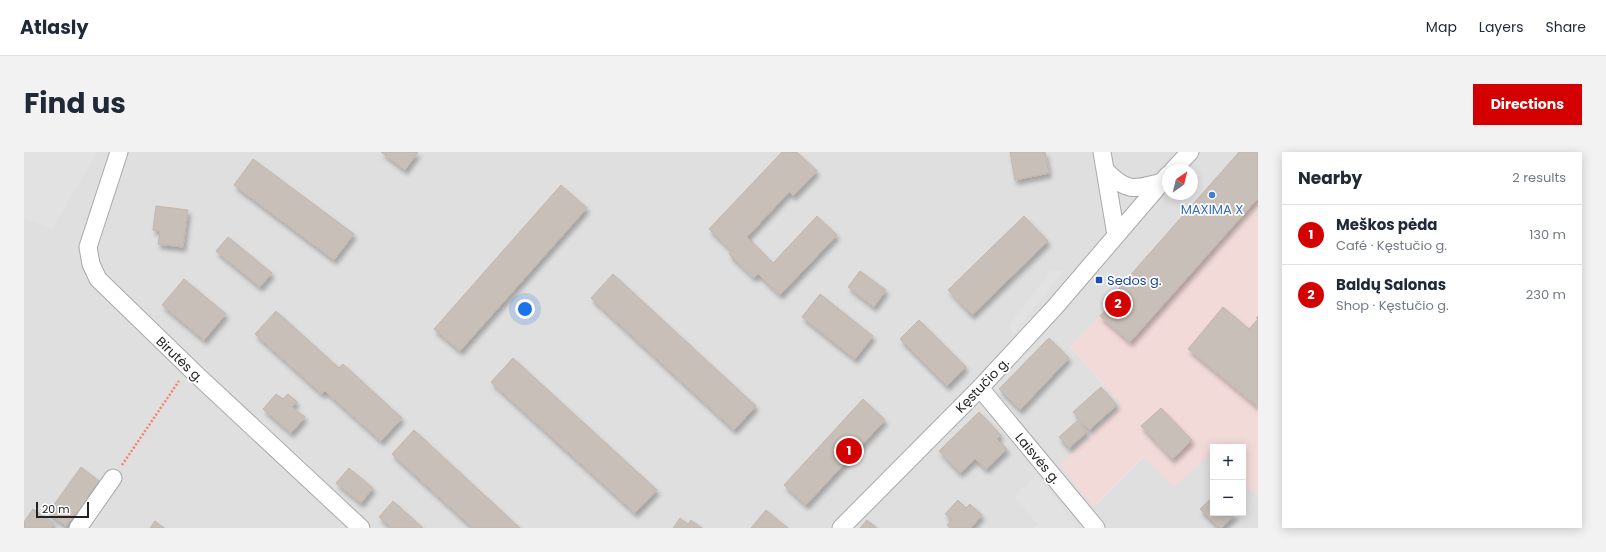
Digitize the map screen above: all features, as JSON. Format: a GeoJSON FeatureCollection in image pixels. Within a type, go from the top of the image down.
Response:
{"type":"FeatureCollection","features":[{"type":"Feature","properties":{"kind":"street","name":"Birutės g."},"geometry":{"type":"LineString","coordinates":[[119,152],[88,247],[91,264],[98,279],[188,367],[361,528]]}},
{"type":"Feature","properties":{"kind":"street"},"geometry":{"type":"LineString","coordinates":[[1102,152],[1116,235]]}},
{"type":"Feature","properties":{"kind":"street","name":"Kęstučio g."},"geometry":{"type":"LineString","coordinates":[[1179,164],[1190,152]]}},
{"type":"Feature","properties":{"kind":"street"},"geometry":{"type":"LineString","coordinates":[[1106,171],[1117,182],[1130,188],[1141,187],[1162,178]]}},
{"type":"Feature","properties":{"kind":"street","name":"Kęstučio g."},"geometry":{"type":"LineString","coordinates":[[841,528],[980,388],[1055,307],[1162,183]]}},
{"type":"Feature","properties":{"kind":"street","name":"Laisvės g."},"geometry":{"type":"LineString","coordinates":[[980,388],[1096,528]]}},
{"type":"Feature","properties":{"kind":"street"},"geometry":{"type":"LineString","coordinates":[[78,528],[113,478]]}},
{"type":"Feature","properties":{"kind":"path"},"geometry":{"type":"LineString","coordinates":[[113,478],[188,367]]}},
{"type":"Feature","properties":{"kind":"shaded area"},"geometry":{"type":"Polygon","coordinates":[[[24,152],[1239,152],[1198,198],[1198,164],[1162,164],[1162,200],[1196,200],[1118,288],[1122,292],[1070,347],[1122,405],[1093,507],[1144,456],[1210,454],[1210,516],[1246,516],[1246,486],[1258,496],[1258,528],[24,528],[24,152]]]}},
{"type":"Feature","properties":{"kind":"shaded area"},"geometry":{"type":"Polygon","coordinates":[[[24,152],[97,152],[52,229],[24,218],[24,152]]]}},
{"type":"Feature","properties":{"kind":"shaded area"},"geometry":{"type":"Polygon","coordinates":[[[1239,152],[1258,152],[1258,496],[1246,486],[1246,444],[1210,444],[1210,454],[1174,487],[1143,457],[1093,507],[1060,464],[1122,405],[1070,347],[1121,292],[1118,289],[1239,152]]]}},
{"type":"Feature","properties":{"kind":"shaded area"},"geometry":{"type":"Polygon","coordinates":[[[1051,271],[1063,271],[1013,335],[1009,325],[1051,271]]]}},
{"type":"Feature","properties":{"kind":"shaded area"},"geometry":{"type":"Polygon","coordinates":[[[1037,475],[1078,528],[1034,528],[1038,524],[1014,496],[1037,475]]]}},
{"type":"Feature","properties":{"kind":"building"},"geometry":{"type":"Polygon","coordinates":[[[381,152],[418,152],[405,170],[381,152]]]}},
{"type":"Feature","properties":{"kind":"building"},"geometry":{"type":"Polygon","coordinates":[[[782,152],[797,152],[817,171],[793,196],[789,192],[747,237],[773,263],[817,216],[837,235],[780,295],[758,274],[754,278],[729,254],[732,251],[709,229],[782,152]]]}},
{"type":"Feature","properties":{"kind":"building"},"geometry":{"type":"Polygon","coordinates":[[[1010,152],[1045,152],[1049,173],[1015,180],[1010,152]]]}},
{"type":"Feature","properties":{"kind":"building"},"geometry":{"type":"Polygon","coordinates":[[[1239,152],[1258,152],[1258,198],[1130,342],[1100,316],[1122,292],[1118,289],[1239,152]]]}},
{"type":"Feature","properties":{"kind":"building"},"geometry":{"type":"Polygon","coordinates":[[[253,159],[354,234],[334,260],[234,185],[253,159]]]}},
{"type":"Feature","properties":{"kind":"building"},"geometry":{"type":"Polygon","coordinates":[[[561,185],[587,208],[460,351],[434,329],[561,185]]]}},
{"type":"Feature","properties":{"kind":"building"},"geometry":{"type":"Polygon","coordinates":[[[156,206],[188,210],[183,247],[158,244],[160,231],[153,230],[156,206]]]}},
{"type":"Feature","properties":{"kind":"building"},"geometry":{"type":"Polygon","coordinates":[[[1024,216],[1048,241],[972,315],[948,290],[1024,216]]]}},
{"type":"Feature","properties":{"kind":"building"},"geometry":{"type":"Polygon","coordinates":[[[228,237],[272,273],[260,287],[216,251],[228,237]]]}},
{"type":"Feature","properties":{"kind":"building"},"geometry":{"type":"Polygon","coordinates":[[[860,271],[886,290],[874,307],[848,287],[860,271]]]}},
{"type":"Feature","properties":{"kind":"building"},"geometry":{"type":"Polygon","coordinates":[[[613,274],[756,406],[734,430],[591,298],[613,274]]]}},
{"type":"Feature","properties":{"kind":"building"},"geometry":{"type":"Polygon","coordinates":[[[184,279],[226,314],[204,340],[162,305],[184,279]]]}},
{"type":"Feature","properties":{"kind":"building"},"geometry":{"type":"Polygon","coordinates":[[[820,294],[873,336],[855,359],[802,317],[820,294]]]}},
{"type":"Feature","properties":{"kind":"building"},"geometry":{"type":"Polygon","coordinates":[[[1223,307],[1249,329],[1258,319],[1258,407],[1188,349],[1223,307]]]}},
{"type":"Feature","properties":{"kind":"building"},"geometry":{"type":"Polygon","coordinates":[[[276,311],[339,368],[343,364],[402,418],[381,441],[325,391],[322,394],[255,334],[276,311]]]}},
{"type":"Feature","properties":{"kind":"building"},"geometry":{"type":"Polygon","coordinates":[[[919,320],[966,367],[947,386],[900,339],[919,320]]]}},
{"type":"Feature","properties":{"kind":"building"},"geometry":{"type":"Polygon","coordinates":[[[1049,338],[1069,358],[1020,410],[999,389],[1049,338]]]}},
{"type":"Feature","properties":{"kind":"building"},"geometry":{"type":"Polygon","coordinates":[[[513,358],[657,490],[635,513],[491,382],[513,358]]]}},
{"type":"Feature","properties":{"kind":"building"},"geometry":{"type":"Polygon","coordinates":[[[1101,387],[1117,405],[1089,430],[1073,412],[1101,387]]]}},
{"type":"Feature","properties":{"kind":"building"},"geometry":{"type":"Polygon","coordinates":[[[276,394],[283,399],[288,394],[297,402],[292,407],[305,417],[291,433],[263,409],[276,394]]]}},
{"type":"Feature","properties":{"kind":"building"},"geometry":{"type":"Polygon","coordinates":[[[863,399],[885,420],[806,505],[784,485],[863,399]]]}},
{"type":"Feature","properties":{"kind":"building"},"geometry":{"type":"Polygon","coordinates":[[[1161,408],[1192,440],[1172,459],[1141,426],[1161,408]]]}},
{"type":"Feature","properties":{"kind":"building"},"geometry":{"type":"Polygon","coordinates":[[[979,412],[1001,435],[997,439],[1007,449],[986,469],[975,459],[960,473],[939,451],[979,412]]]}},
{"type":"Feature","properties":{"kind":"building"},"geometry":{"type":"Polygon","coordinates":[[[1077,421],[1087,432],[1069,448],[1059,437],[1077,421]]]}},
{"type":"Feature","properties":{"kind":"building"},"geometry":{"type":"Polygon","coordinates":[[[414,430],[520,528],[473,528],[392,454],[414,430]]]}},
{"type":"Feature","properties":{"kind":"building"},"geometry":{"type":"Polygon","coordinates":[[[81,467],[99,481],[88,496],[88,504],[84,510],[76,512],[66,526],[48,513],[81,467]]]}},
{"type":"Feature","properties":{"kind":"building"},"geometry":{"type":"Polygon","coordinates":[[[349,468],[373,488],[361,503],[336,483],[349,468]]]}},
{"type":"Feature","properties":{"kind":"building"},"geometry":{"type":"Polygon","coordinates":[[[958,500],[966,508],[970,504],[982,515],[971,528],[950,528],[947,525],[952,520],[945,514],[958,500]]]}},
{"type":"Feature","properties":{"kind":"building"},"geometry":{"type":"Polygon","coordinates":[[[1210,500],[1210,516],[1234,516],[1221,528],[1219,528],[1200,509],[1210,500]]]}},
{"type":"Feature","properties":{"kind":"building"},"geometry":{"type":"Polygon","coordinates":[[[393,501],[423,528],[392,528],[379,517],[393,501]]]}},
{"type":"Feature","properties":{"kind":"building"},"geometry":{"type":"Polygon","coordinates":[[[33,509],[54,523],[51,528],[24,528],[24,522],[33,509]]]}},
{"type":"Feature","properties":{"kind":"building"},"geometry":{"type":"Polygon","coordinates":[[[766,510],[788,528],[751,528],[766,510]]]}},
{"type":"Feature","properties":{"kind":"building"},"geometry":{"type":"Polygon","coordinates":[[[680,518],[688,524],[691,520],[702,528],[673,528],[680,518]]]}},
{"type":"Feature","properties":{"kind":"building"},"geometry":{"type":"Polygon","coordinates":[[[867,520],[877,528],[860,528],[867,520]]]}},
{"type":"Feature","properties":{"kind":"building"},"geometry":{"type":"Polygon","coordinates":[[[155,521],[164,528],[150,528],[155,521]]]}},
{"type":"Feature","properties":{"kind":"place","name":"MAXIMA X"},"geometry":{"type":"Point","coordinates":[1212,195]}},
{"type":"Feature","properties":{"kind":"place","name":"Sedos g."},"geometry":{"type":"Point","coordinates":[1099,280]}},
{"type":"Feature","properties":{"kind":"place","name":"Baldų Salonas"},"geometry":{"type":"Point","coordinates":[1118,304]}},
{"type":"Feature","properties":{"kind":"place","name":"Meškos pėda"},"geometry":{"type":"Point","coordinates":[849,451]}}]}
